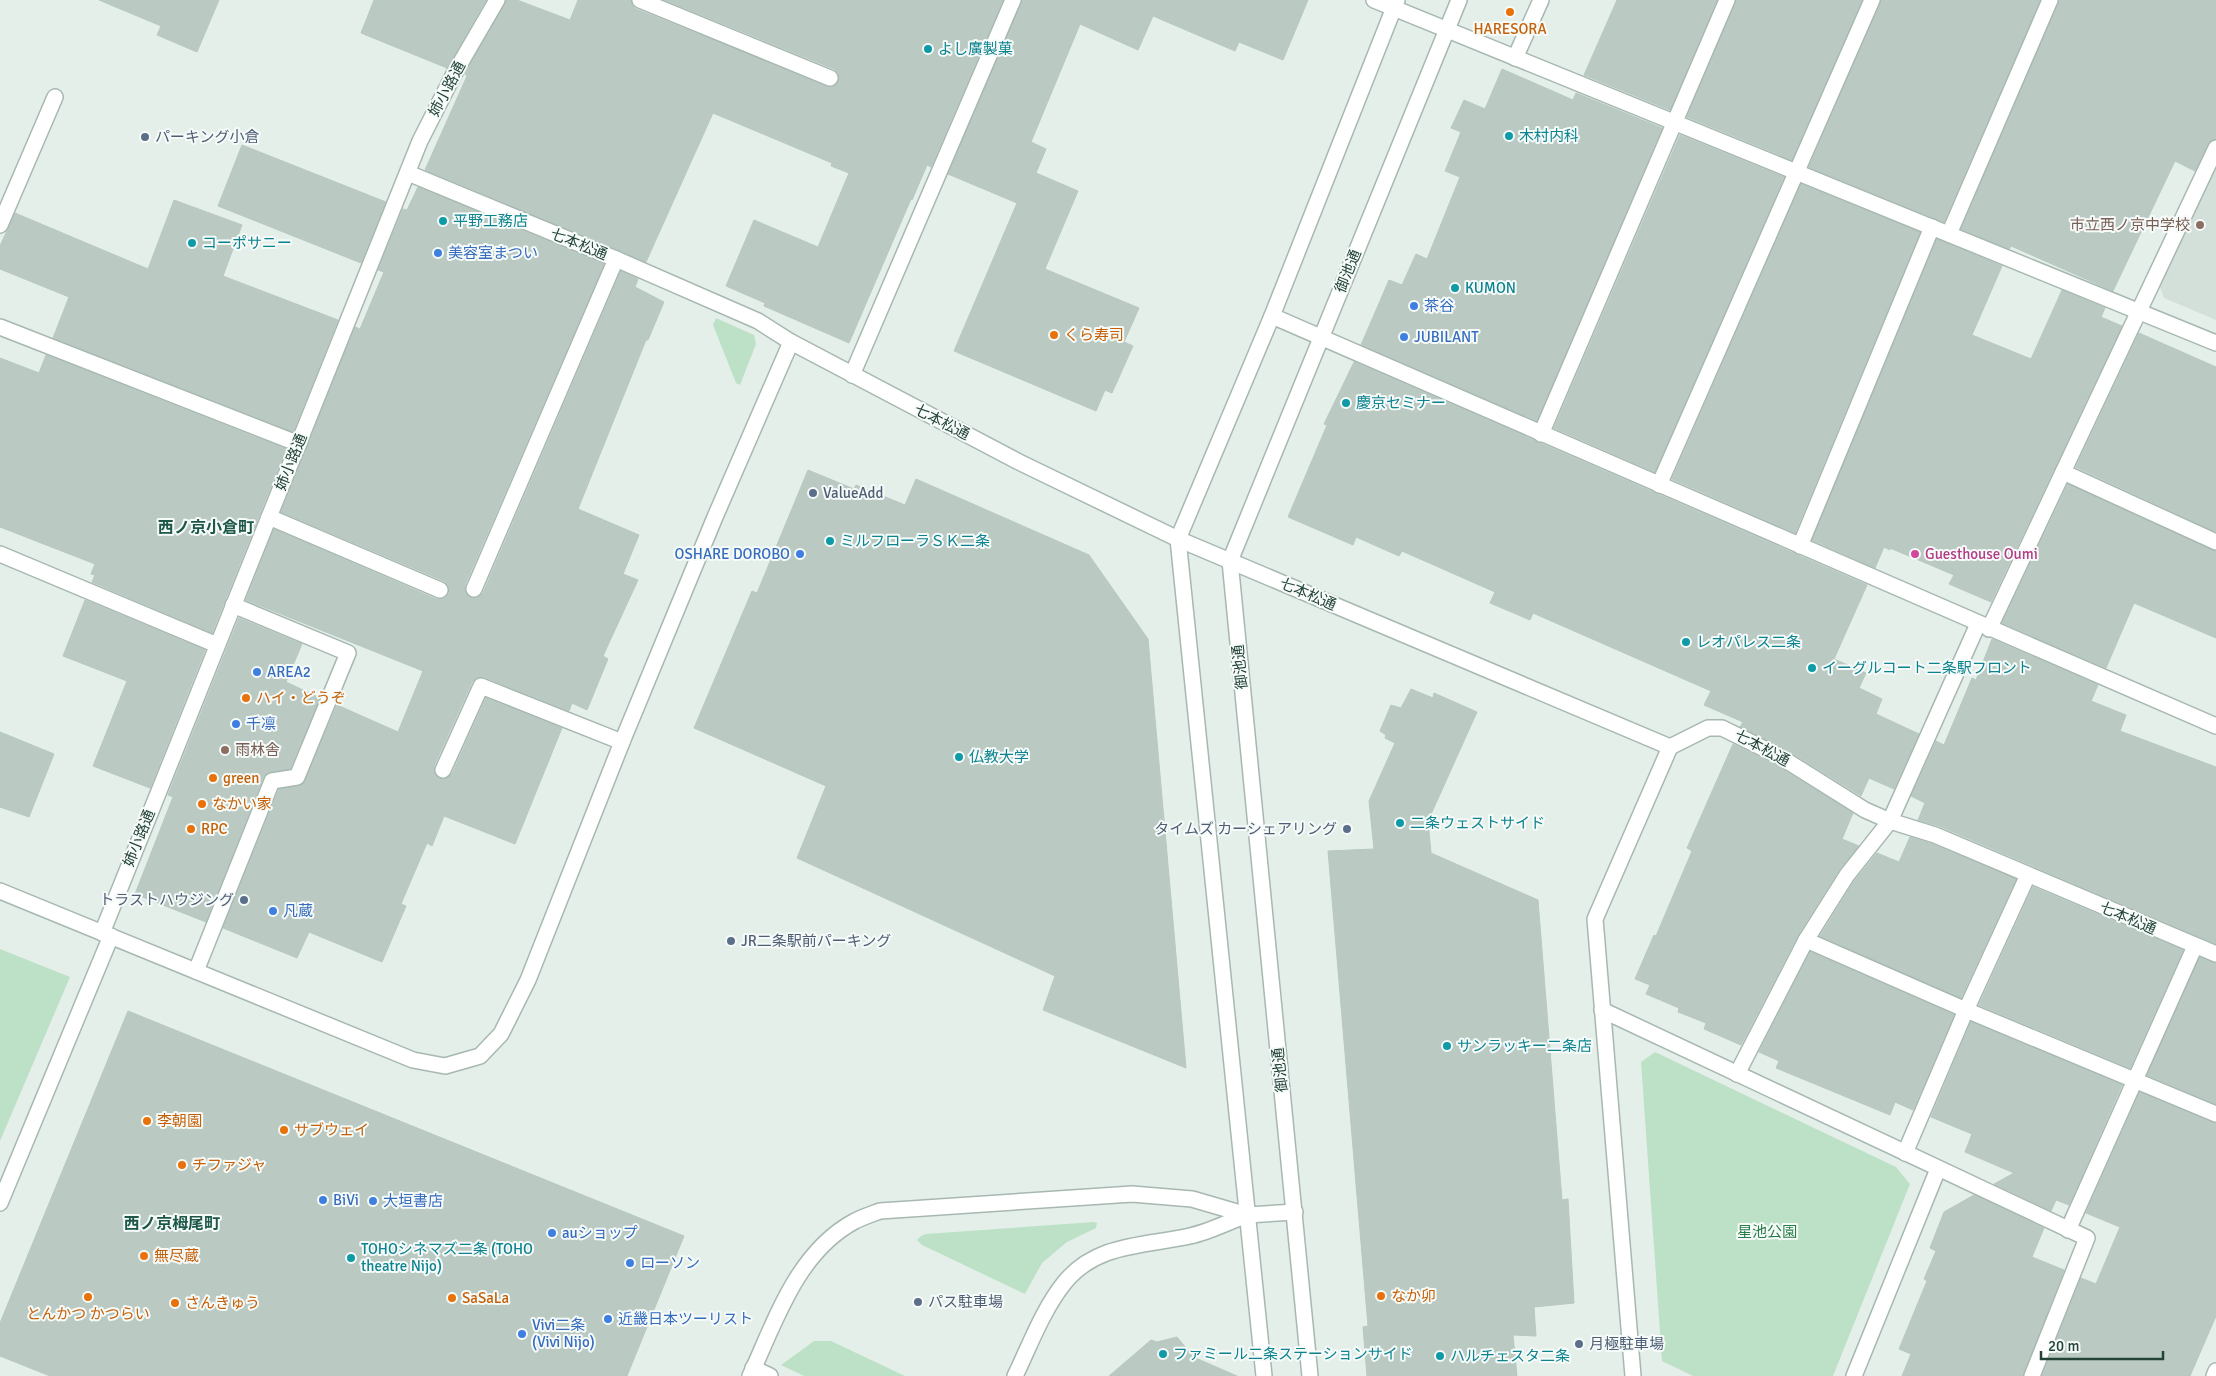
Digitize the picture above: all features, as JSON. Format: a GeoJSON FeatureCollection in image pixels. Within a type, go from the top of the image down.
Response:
{"type":"FeatureCollection","features":[{"type":"Feature","properties":{"kind":"street","name":"姉小路通"},"geometry":{"type":"LineString","coordinates":[[0,1203],[217,645],[420,141],[454,74],[497,0]]}},
{"type":"Feature","properties":{"kind":"street"},"geometry":{"type":"LineString","coordinates":[[640,0],[830,78]]}},
{"type":"Feature","properties":{"kind":"street"},"geometry":{"type":"LineString","coordinates":[[852,375],[1013,0]]}},
{"type":"Feature","properties":{"kind":"street"},"geometry":{"type":"LineString","coordinates":[[1374,0],[1395,4],[1447,30],[2216,343]]}},
{"type":"Feature","properties":{"kind":"street","name":"御池通"},"geometry":{"type":"LineString","coordinates":[[1310,1376],[1230,561],[1459,0]]}},
{"type":"Feature","properties":{"kind":"street"},"geometry":{"type":"LineString","coordinates":[[1515,58],[1541,0]]}},
{"type":"Feature","properties":{"kind":"street"},"geometry":{"type":"LineString","coordinates":[[1541,434],[1727,0]]}},
{"type":"Feature","properties":{"kind":"street"},"geometry":{"type":"LineString","coordinates":[[1660,485],[1872,0]]}},
{"type":"Feature","properties":{"kind":"street"},"geometry":{"type":"LineString","coordinates":[[1949,234],[2050,0]]}},
{"type":"Feature","properties":{"kind":"street"},"geometry":{"type":"LineString","coordinates":[[1264,1376],[1178,539],[1272,316],[1395,4]]}},
{"type":"Feature","properties":{"kind":"street"},"geometry":{"type":"LineString","coordinates":[[0,225],[55,97]]}},
{"type":"Feature","properties":{"kind":"street"},"geometry":{"type":"LineString","coordinates":[[1737,1074],[1806,940],[1847,875],[1890,821],[1984,627],[2064,472],[2216,148]]}},
{"type":"Feature","properties":{"kind":"street","name":"七本松通"},"geometry":{"type":"LineString","coordinates":[[408,173],[616,259],[758,321],[791,342],[852,375],[1020,462],[1178,539],[1670,747],[1708,728],[1722,728],[1780,756],[1865,810],[1890,821],[1935,834],[2216,954]]}},
{"type":"Feature","properties":{"kind":"street"},"geometry":{"type":"LineString","coordinates":[[1800,546],[1932,227]]}},
{"type":"Feature","properties":{"kind":"street"},"geometry":{"type":"LineString","coordinates":[[474,589],[616,259]]}},
{"type":"Feature","properties":{"kind":"street"},"geometry":{"type":"LineString","coordinates":[[1272,316],[1984,627],[2216,726]]}},
{"type":"Feature","properties":{"kind":"street"},"geometry":{"type":"LineString","coordinates":[[0,327],[299,444]]}},
{"type":"Feature","properties":{"kind":"street"},"geometry":{"type":"LineString","coordinates":[[0,891],[413,1060],[445,1066],[480,1056],[501,1034],[528,980],[622,742],[719,508],[791,342]]}},
{"type":"Feature","properties":{"kind":"street"},"geometry":{"type":"LineString","coordinates":[[2064,472],[2216,542]]}},
{"type":"Feature","properties":{"kind":"street"},"geometry":{"type":"LineString","coordinates":[[270,516],[440,590]]}},
{"type":"Feature","properties":{"kind":"street"},"geometry":{"type":"LineString","coordinates":[[0,554],[217,645]]}},
{"type":"Feature","properties":{"kind":"street"},"geometry":{"type":"LineString","coordinates":[[196,971],[272,781],[296,777],[348,653],[233,605]]}},
{"type":"Feature","properties":{"kind":"street"},"geometry":{"type":"LineString","coordinates":[[443,770],[481,686],[622,742]]}},
{"type":"Feature","properties":{"kind":"street"},"geometry":{"type":"LineString","coordinates":[[1633,1376],[1595,919],[1670,747]]}},
{"type":"Feature","properties":{"kind":"street"},"geometry":{"type":"LineString","coordinates":[[1905,1153],[1966,1010],[2028,875]]}},
{"type":"Feature","properties":{"kind":"street"},"geometry":{"type":"LineString","coordinates":[[1806,940],[1966,1010],[2216,1114]]}},
{"type":"Feature","properties":{"kind":"street"},"geometry":{"type":"LineString","coordinates":[[2068,1230],[2195,946]]}},
{"type":"Feature","properties":{"kind":"street"},"geometry":{"type":"LineString","coordinates":[[1602,1010],[2088,1238],[2032,1376]]}},
{"type":"Feature","properties":{"kind":"street"},"geometry":{"type":"LineString","coordinates":[[1854,1376],[1938,1169]]}},
{"type":"Feature","properties":{"kind":"street"},"geometry":{"type":"LineString","coordinates":[[770,1376],[752,1372],[794,1284],[808,1261],[841,1230],[856,1220],[880,1211],[1132,1194],[1192,1198],[1247,1215]]}},
{"type":"Feature","properties":{"kind":"street"},"geometry":{"type":"LineString","coordinates":[[1015,1376],[1054,1296],[1066,1280],[1093,1258],[1115,1249],[1191,1236],[1247,1215],[1295,1212]]}},
{"type":"Feature","properties":{"kind":"street"},"geometry":{"type":"LineString","coordinates":[[2214,1376],[2216,1371]]}},
{"type":"Feature","properties":{"kind":"shaded area","name":"市立西ノ京中学校"},"geometry":{"type":"Polygon","coordinates":[[[2211,168],[2216,170],[2216,320],[2164,298],[2157,279],[2211,168]]]}},
{"type":"Feature","properties":{"kind":"green space"},"geometry":{"type":"Polygon","coordinates":[[[716,318],[754,335],[756,344],[740,385],[736,383],[713,325],[716,318]]]}},
{"type":"Feature","properties":{"kind":"green space"},"geometry":{"type":"Polygon","coordinates":[[[0,949],[70,977],[0,1141],[0,949]]]}},
{"type":"Feature","properties":{"kind":"green space","name":"星池公園"},"geometry":{"type":"Polygon","coordinates":[[[1655,1052],[1896,1167],[1910,1184],[1833,1376],[1693,1376],[1662,1361],[1641,1062],[1655,1052]]]}},
{"type":"Feature","properties":{"kind":"green space"},"geometry":{"type":"Polygon","coordinates":[[[1097,1223],[1096,1228],[1067,1242],[1042,1263],[1025,1294],[922,1245],[917,1240],[926,1234],[1097,1223]]]}},
{"type":"Feature","properties":{"kind":"green space"},"geometry":{"type":"Polygon","coordinates":[[[814,1341],[831,1341],[905,1376],[804,1376],[781,1365],[814,1341]]]}},
{"type":"Feature","properties":{"kind":"building"},"geometry":{"type":"Polygon","coordinates":[[[99,0],[219,0],[197,52],[157,35],[161,26],[99,0]]]}},
{"type":"Feature","properties":{"kind":"building"},"geometry":{"type":"Polygon","coordinates":[[[374,0],[486,0],[447,68],[361,33],[374,0]]]}},
{"type":"Feature","properties":{"kind":"building"},"geometry":{"type":"Polygon","coordinates":[[[506,0],[517,0],[570,20],[578,0],[631,0],[632,5],[636,9],[831,87],[839,81],[838,73],[834,69],[665,0],[1003,0],[931,167],[927,165],[911,199],[849,343],[764,306],[765,303],[726,286],[754,220],[818,247],[849,173],[831,166],[832,163],[713,113],[646,262],[425,170],[467,76],[465,74],[506,0]]]}},
{"type":"Feature","properties":{"kind":"building"},"geometry":{"type":"Polygon","coordinates":[[[1022,0],[1308,0],[1283,60],[1239,42],[1235,51],[1153,16],[1138,50],[1080,24],[1031,142],[1046,149],[1036,173],[1078,191],[1045,269],[1139,308],[1124,342],[1133,346],[1112,393],[1105,390],[1096,411],[954,351],[1017,203],[948,174],[1022,0]]]}},
{"type":"Feature","properties":{"kind":"building"},"geometry":{"type":"Polygon","coordinates":[[[1617,0],[1717,0],[1670,110],[1584,75],[1617,0]]]}},
{"type":"Feature","properties":{"kind":"building"},"geometry":{"type":"Polygon","coordinates":[[[1736,0],[1862,0],[1792,160],[1687,117],[1736,0]]]}},
{"type":"Feature","properties":{"kind":"building"},"geometry":{"type":"Polygon","coordinates":[[[1881,0],[2040,0],[1944,222],[1809,167],[1881,0]]]}},
{"type":"Feature","properties":{"kind":"building"},"geometry":{"type":"Polygon","coordinates":[[[2059,0],[2216,0],[2216,139],[2208,144],[2195,171],[2175,161],[2113,291],[2011,246],[2009,249],[1961,229],[2059,0]]]}},
{"type":"Feature","properties":{"kind":"building"},"geometry":{"type":"Polygon","coordinates":[[[1502,69],[1573,100],[1576,93],[1662,128],[1537,421],[1361,345],[1389,280],[1402,285],[1416,254],[1427,259],[1460,177],[1445,171],[1461,132],[1451,128],[1464,100],[1485,109],[1502,69]]]}},
{"type":"Feature","properties":{"kind":"building"},"geometry":{"type":"Polygon","coordinates":[[[1680,135],[1784,177],[1655,472],[1554,428],[1680,135]]]}},
{"type":"Feature","properties":{"kind":"building"},"geometry":{"type":"Polygon","coordinates":[[[242,145],[386,202],[361,263],[218,206],[242,145]]]}},
{"type":"Feature","properties":{"kind":"building"},"geometry":{"type":"Polygon","coordinates":[[[1801,184],[1920,232],[1795,533],[1672,479],[1801,184]]]}},
{"type":"Feature","properties":{"kind":"building"},"geometry":{"type":"Polygon","coordinates":[[[418,187],[604,264],[465,585],[465,591],[470,597],[476,598],[483,593],[621,271],[638,279],[635,287],[664,302],[648,340],[646,340],[578,509],[639,535],[623,574],[638,580],[603,656],[608,659],[587,710],[572,703],[569,711],[484,677],[476,678],[472,682],[434,766],[434,771],[439,778],[444,779],[452,774],[486,698],[562,728],[515,844],[444,816],[432,846],[427,843],[401,904],[406,906],[382,962],[309,932],[297,958],[223,928],[279,789],[299,786],[305,781],[337,705],[398,732],[423,671],[246,600],[274,529],[436,599],[445,598],[449,593],[448,585],[444,581],[281,512],[355,327],[360,329],[384,272],[378,270],[403,209],[407,210],[418,187]]]}},
{"type":"Feature","properties":{"kind":"building"},"geometry":{"type":"Polygon","coordinates":[[[174,200],[242,225],[223,276],[338,320],[293,432],[53,338],[69,297],[0,269],[0,246],[15,213],[148,269],[174,200]]]}},
{"type":"Feature","properties":{"kind":"building"},"geometry":{"type":"Polygon","coordinates":[[[1937,239],[2002,266],[1972,335],[2031,359],[2062,290],[2105,308],[2101,317],[2122,326],[1991,602],[1949,584],[1954,575],[1890,548],[1890,550],[1884,547],[1875,568],[1812,540],[1937,239]]]}},
{"type":"Feature","properties":{"kind":"building"},"geometry":{"type":"Polygon","coordinates":[[[2139,333],[2216,367],[2216,532],[2076,467],[2139,333]]]}},
{"type":"Feature","properties":{"kind":"building"},"geometry":{"type":"Polygon","coordinates":[[[46,355],[286,449],[212,633],[92,582],[95,575],[91,574],[95,564],[0,527],[0,358],[39,373],[46,355]]]}},
{"type":"Feature","properties":{"kind":"building"},"geometry":{"type":"Polygon","coordinates":[[[1354,362],[1867,585],[1834,659],[1866,673],[1859,688],[1882,699],[1876,714],[1919,734],[1894,789],[1869,778],[1861,796],[1784,748],[1740,727],[1743,722],[1704,705],[1711,691],[1533,613],[1530,620],[1490,603],[1495,592],[1402,551],[1399,556],[1356,537],[1353,545],[1288,517],[1327,425],[1324,424],[1354,362]]]}},
{"type":"Feature","properties":{"kind":"building","name":"仏教大学"},"geometry":{"type":"Polygon","coordinates":[[[808,470],[854,489],[856,485],[905,505],[916,479],[1089,555],[1148,639],[1186,1068],[1043,1010],[1055,976],[797,858],[826,786],[694,728],[752,591],[757,593],[808,470]]]}},
{"type":"Feature","properties":{"kind":"building"},"geometry":{"type":"Polygon","coordinates":[[[2068,484],[2216,551],[2216,638],[2134,603],[2106,668],[2002,623],[2068,484]]]}},
{"type":"Feature","properties":{"kind":"building"},"geometry":{"type":"Polygon","coordinates":[[[85,600],[205,650],[150,788],[93,766],[127,681],[63,656],[85,600]]]}},
{"type":"Feature","properties":{"kind":"building"},"geometry":{"type":"Polygon","coordinates":[[[239,618],[302,644],[286,682],[320,698],[290,769],[270,772],[263,778],[206,922],[135,894],[173,797],[168,795],[239,618]]]}},
{"type":"Feature","properties":{"kind":"building"},"geometry":{"type":"Polygon","coordinates":[[[1992,639],[2098,685],[2091,701],[2126,715],[2120,731],[2216,767],[2216,944],[1939,826],[1918,820],[1925,803],[1911,796],[1936,741],[1944,745],[1972,678],[1976,680],[1992,639]]]}},
{"type":"Feature","properties":{"kind":"building","name":"サンラッキー二条店"},"geometry":{"type":"Polygon","coordinates":[[[1411,689],[1433,698],[1434,693],[1477,712],[1428,821],[1431,853],[1538,900],[1562,1200],[1568,1199],[1574,1303],[1534,1307],[1536,1336],[1513,1335],[1517,1376],[1367,1376],[1363,1327],[1368,1326],[1328,851],[1374,849],[1369,801],[1395,743],[1385,738],[1386,735],[1380,731],[1391,705],[1401,708],[1411,689]]]}},
{"type":"Feature","properties":{"kind":"building"},"geometry":{"type":"Polygon","coordinates":[[[0,732],[54,754],[29,817],[0,807],[0,732]]]}},
{"type":"Feature","properties":{"kind":"building"},"geometry":{"type":"Polygon","coordinates":[[[1733,744],[1774,764],[1853,813],[1842,839],[1859,846],[1839,870],[1798,935],[1741,1045],[1704,1029],[1706,1023],[1678,1012],[1679,1008],[1646,994],[1650,985],[1635,979],[1654,935],[1656,936],[1692,851],[1687,848],[1733,744]]]}},
{"type":"Feature","properties":{"kind":"building"},"geometry":{"type":"Polygon","coordinates":[[[1910,837],[1932,844],[2016,879],[1961,998],[1820,936],[1855,880],[1877,853],[1899,862],[1910,837]]]}},
{"type":"Feature","properties":{"kind":"building"},"geometry":{"type":"Polygon","coordinates":[[[2033,887],[2183,950],[2130,1068],[1979,1005],[2033,887]]]}},
{"type":"Feature","properties":{"kind":"building"},"geometry":{"type":"Polygon","coordinates":[[[1810,952],[1954,1015],[1913,1110],[1895,1102],[1890,1115],[1776,1068],[1779,1061],[1759,1052],[1810,952]]]}},
{"type":"Feature","properties":{"kind":"building"},"geometry":{"type":"Polygon","coordinates":[[[2200,957],[2216,963],[2216,1104],[2147,1075],[2200,957]]]}},
{"type":"Feature","properties":{"kind":"building","name":"BiVi"},"geometry":{"type":"Polygon","coordinates":[[[128,1011],[684,1236],[627,1376],[50,1376],[0,1356],[0,1323],[128,1011]]]}},
{"type":"Feature","properties":{"kind":"building"},"geometry":{"type":"Polygon","coordinates":[[[1971,1022],[2122,1085],[2069,1205],[2056,1200],[2051,1211],[1994,1184],[2014,1173],[1965,1152],[1972,1134],[1931,1117],[1971,1022]]]}},
{"type":"Feature","properties":{"kind":"building"},"geometry":{"type":"Polygon","coordinates":[[[2140,1092],[2216,1123],[2216,1316],[2190,1376],[2042,1376],[2081,1278],[2096,1284],[2120,1227],[2086,1213],[2140,1092]]]}},
{"type":"Feature","properties":{"kind":"building"},"geometry":{"type":"Polygon","coordinates":[[[1974,1195],[2044,1228],[2032,1257],[2064,1270],[2023,1376],[1902,1376],[1911,1354],[1899,1349],[1927,1281],[1924,1279],[1936,1251],[1930,1248],[1944,1212],[1974,1195]]]}},
{"type":"Feature","properties":{"kind":"building","name":"ファミール二条ステーションサイド"},"geometry":{"type":"Polygon","coordinates":[[[1177,1337],[1191,1356],[1237,1376],[1109,1376],[1151,1340],[1157,1342],[1177,1337]]]}},
{"type":"Feature","properties":{"kind":"place","name":"HARESORA"},"geometry":{"type":"Point","coordinates":[1510,12]}},
{"type":"Feature","properties":{"kind":"place","name":"よし廣製菓"},"geometry":{"type":"Point","coordinates":[928,49]}},
{"type":"Feature","properties":{"kind":"place","name":"木村内科"},"geometry":{"type":"Point","coordinates":[1509,136]}},
{"type":"Feature","properties":{"kind":"place","name":"パーキング小倉"},"geometry":{"type":"Point","coordinates":[145,137]}},
{"type":"Feature","properties":{"kind":"place","name":"平野工務店"},"geometry":{"type":"Point","coordinates":[443,221]}},
{"type":"Feature","properties":{"kind":"place","name":"市立西ノ京中学校"},"geometry":{"type":"Point","coordinates":[2200,225]}},
{"type":"Feature","properties":{"kind":"place","name":"コーポサニー"},"geometry":{"type":"Point","coordinates":[192,243]}},
{"type":"Feature","properties":{"kind":"place","name":"美容室まつい"},"geometry":{"type":"Point","coordinates":[438,253]}},
{"type":"Feature","properties":{"kind":"place","name":"KUMON"},"geometry":{"type":"Point","coordinates":[1455,288]}},
{"type":"Feature","properties":{"kind":"place","name":"茶谷"},"geometry":{"type":"Point","coordinates":[1414,306]}},
{"type":"Feature","properties":{"kind":"place","name":"くら寿司"},"geometry":{"type":"Point","coordinates":[1054,335]}},
{"type":"Feature","properties":{"kind":"place","name":"JUBILANT"},"geometry":{"type":"Point","coordinates":[1404,337]}},
{"type":"Feature","properties":{"kind":"place","name":"慶京セミナー"},"geometry":{"type":"Point","coordinates":[1346,403]}},
{"type":"Feature","properties":{"kind":"place","name":"ValueAdd"},"geometry":{"type":"Point","coordinates":[813,493]}},
{"type":"Feature","properties":{"kind":"place","name":"ミルフローラＳＫ二条"},"geometry":{"type":"Point","coordinates":[830,541]}},
{"type":"Feature","properties":{"kind":"place","name":"OSHARE DOROBO"},"geometry":{"type":"Point","coordinates":[800,554]}},
{"type":"Feature","properties":{"kind":"place","name":"Guesthouse Oumi"},"geometry":{"type":"Point","coordinates":[1915,554]}},
{"type":"Feature","properties":{"kind":"place","name":"レオパレス二条"},"geometry":{"type":"Point","coordinates":[1686,642]}},
{"type":"Feature","properties":{"kind":"place","name":"イーグルコート二条駅フロント"},"geometry":{"type":"Point","coordinates":[1812,668]}},
{"type":"Feature","properties":{"kind":"place","name":"AREA2"},"geometry":{"type":"Point","coordinates":[257,672]}},
{"type":"Feature","properties":{"kind":"place","name":"ハイ・どうぞ"},"geometry":{"type":"Point","coordinates":[246,698]}},
{"type":"Feature","properties":{"kind":"place","name":"千凛"},"geometry":{"type":"Point","coordinates":[236,724]}},
{"type":"Feature","properties":{"kind":"place","name":"雨林舎"},"geometry":{"type":"Point","coordinates":[225,750]}},
{"type":"Feature","properties":{"kind":"place","name":"仏教大学"},"geometry":{"type":"Point","coordinates":[959,757]}},
{"type":"Feature","properties":{"kind":"place","name":"green"},"geometry":{"type":"Point","coordinates":[213,778]}},
{"type":"Feature","properties":{"kind":"place","name":"なかい家"},"geometry":{"type":"Point","coordinates":[202,804]}},
{"type":"Feature","properties":{"kind":"place","name":"二条ウェストサイド"},"geometry":{"type":"Point","coordinates":[1400,823]}},
{"type":"Feature","properties":{"kind":"place","name":"RPC"},"geometry":{"type":"Point","coordinates":[191,829]}},
{"type":"Feature","properties":{"kind":"place","name":"タイムズ カーシェアリング"},"geometry":{"type":"Point","coordinates":[1347,829]}},
{"type":"Feature","properties":{"kind":"place","name":"トラストハウジング"},"geometry":{"type":"Point","coordinates":[244,900]}},
{"type":"Feature","properties":{"kind":"place","name":"凡蔵"},"geometry":{"type":"Point","coordinates":[273,911]}},
{"type":"Feature","properties":{"kind":"place","name":"JR二条駅前パーキング"},"geometry":{"type":"Point","coordinates":[731,941]}},
{"type":"Feature","properties":{"kind":"place","name":"サンラッキー二条店"},"geometry":{"type":"Point","coordinates":[1447,1046]}},
{"type":"Feature","properties":{"kind":"place","name":"李朝園"},"geometry":{"type":"Point","coordinates":[147,1121]}},
{"type":"Feature","properties":{"kind":"place","name":"サブウェイ"},"geometry":{"type":"Point","coordinates":[284,1130]}},
{"type":"Feature","properties":{"kind":"place","name":"チファジャ"},"geometry":{"type":"Point","coordinates":[182,1165]}},
{"type":"Feature","properties":{"kind":"place","name":"BiVi"},"geometry":{"type":"Point","coordinates":[323,1200]}},
{"type":"Feature","properties":{"kind":"place","name":"大垣書店"},"geometry":{"type":"Point","coordinates":[373,1201]}},
{"type":"Feature","properties":{"kind":"place","name":"auショップ"},"geometry":{"type":"Point","coordinates":[552,1233]}},
{"type":"Feature","properties":{"kind":"place","name":"無尽蔵"},"geometry":{"type":"Point","coordinates":[144,1256]}},
{"type":"Feature","properties":{"kind":"place","name":"TOHOシネマズ二条 (TOHO theatre Nijo)"},"geometry":{"type":"Point","coordinates":[351,1258]}},
{"type":"Feature","properties":{"kind":"place","name":"ローソン"},"geometry":{"type":"Point","coordinates":[630,1263]}},
{"type":"Feature","properties":{"kind":"place","name":"なか卯"},"geometry":{"type":"Point","coordinates":[1381,1296]}},
{"type":"Feature","properties":{"kind":"place","name":"とんかつ かつらい"},"geometry":{"type":"Point","coordinates":[88,1297]}},
{"type":"Feature","properties":{"kind":"place","name":"SaSaLa"},"geometry":{"type":"Point","coordinates":[452,1298]}},
{"type":"Feature","properties":{"kind":"place","name":"パス駐車場"},"geometry":{"type":"Point","coordinates":[918,1302]}},
{"type":"Feature","properties":{"kind":"place","name":"さんきゅう"},"geometry":{"type":"Point","coordinates":[175,1303]}},
{"type":"Feature","properties":{"kind":"place","name":"近畿日本ツーリスト"},"geometry":{"type":"Point","coordinates":[608,1319]}},
{"type":"Feature","properties":{"kind":"place","name":"Vivi二条 (Vivi Nijo)"},"geometry":{"type":"Point","coordinates":[522,1334]}},
{"type":"Feature","properties":{"kind":"place","name":"月極駐車場"},"geometry":{"type":"Point","coordinates":[1579,1344]}},
{"type":"Feature","properties":{"kind":"place","name":"ファミール二条ステーションサイド"},"geometry":{"type":"Point","coordinates":[1163,1354]}},
{"type":"Feature","properties":{"kind":"place","name":"ハルチェスタ二条"},"geometry":{"type":"Point","coordinates":[1440,1356]}},
{"type":"Feature","properties":{"kind":"district","name":"西ノ京小倉町"},"geometry":{"type":"Point","coordinates":[206,527]}},
{"type":"Feature","properties":{"kind":"district","name":"西ノ京栂尾町"},"geometry":{"type":"Point","coordinates":[172,1223]}}]}
